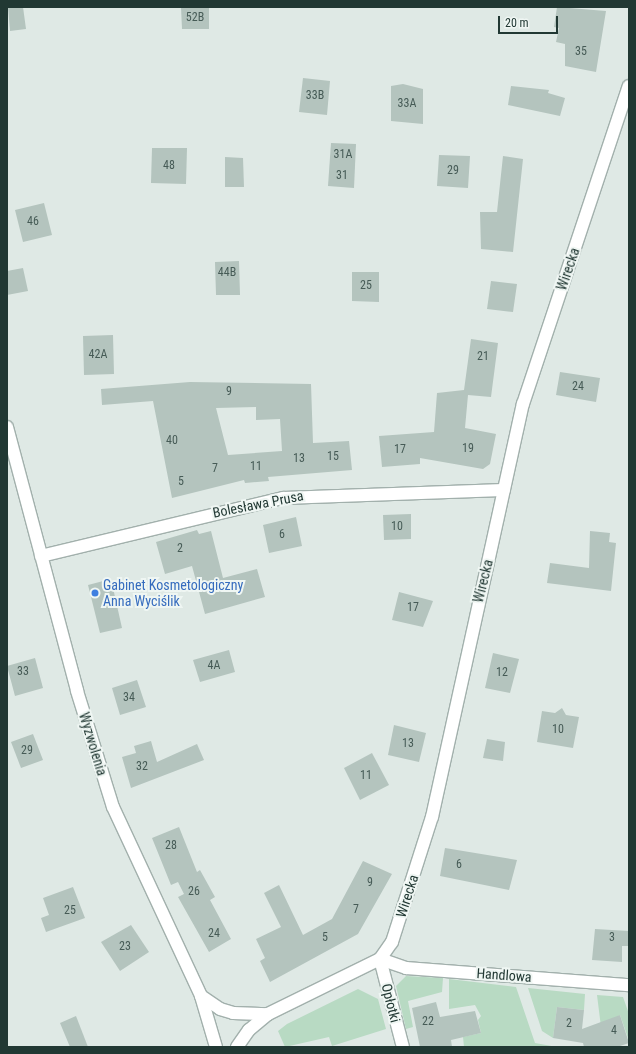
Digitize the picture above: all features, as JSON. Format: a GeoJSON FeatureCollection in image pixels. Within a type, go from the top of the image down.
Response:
{"type":"FeatureCollection","features":[{"type":"Feature","properties":{"kind":"street","name":"Wirecka"},"geometry":{"type":"LineString","coordinates":[[237,1047],[249,1030],[268,1014],[380,959],[392,942],[432,817],[523,404],[629,86]]}},
{"type":"Feature","properties":{"kind":"street","name":"Wyzwolenia"},"geometry":{"type":"LineString","coordinates":[[7,427],[41,556],[113,807],[201,996],[216,1047]]}},
{"type":"Feature","properties":{"kind":"street","name":"Bolesława Prusa"},"geometry":{"type":"LineString","coordinates":[[41,556],[283,498],[504,490]]}},
{"type":"Feature","properties":{"kind":"street","name":"Handlowa"},"geometry":{"type":"LineString","coordinates":[[380,959],[406,968],[629,985]]}},
{"type":"Feature","properties":{"kind":"street","name":"Opłotki"},"geometry":{"type":"LineString","coordinates":[[380,959],[403,1047]]}},
{"type":"Feature","properties":{"kind":"street","name":"Wirecka"},"geometry":{"type":"LineString","coordinates":[[201,996],[229,1012],[268,1014]]}},
{"type":"Feature","properties":{"kind":"green space"},"geometry":{"type":"Polygon","coordinates":[[[406,976],[443,978],[442,992],[408,1001],[413,1027],[406,1029],[396,986],[406,976]]]}},
{"type":"Feature","properties":{"kind":"green space"},"geometry":{"type":"Polygon","coordinates":[[[449,979],[516,987],[535,1043],[557,1047],[464,1047],[463,1037],[481,1033],[478,1020],[481,1016],[475,1005],[449,1009],[449,979]]]}},
{"type":"Feature","properties":{"kind":"green space"},"geometry":{"type":"Polygon","coordinates":[[[528,988],[585,994],[584,1010],[557,1007],[553,1038],[542,1031],[528,988]]]}},
{"type":"Feature","properties":{"kind":"green space"},"geometry":{"type":"Polygon","coordinates":[[[358,989],[378,999],[386,1029],[332,1046],[329,1037],[285,1047],[278,1031],[287,1024],[358,989]]]}},
{"type":"Feature","properties":{"kind":"green space"},"geometry":{"type":"Polygon","coordinates":[[[597,995],[623,997],[629,1014],[629,1041],[620,1015],[601,1027],[597,995]]]}},
{"type":"Feature","properties":{"kind":"building"},"geometry":{"type":"Polygon","coordinates":[[[8,7],[23,7],[26,29],[10,31],[8,7]]]}},
{"type":"Feature","properties":{"kind":"building"},"geometry":{"type":"Polygon","coordinates":[[[181,7],[209,7],[209,29],[182,29],[181,7]]]}},
{"type":"Feature","properties":{"kind":"building"},"geometry":{"type":"Polygon","coordinates":[[[557,7],[606,11],[596,72],[565,66],[565,44],[556,42],[559,28],[554,27],[557,7]]]}},
{"type":"Feature","properties":{"kind":"building"},"geometry":{"type":"Polygon","coordinates":[[[303,78],[330,81],[327,115],[299,112],[303,78]]]}},
{"type":"Feature","properties":{"kind":"building"},"geometry":{"type":"Polygon","coordinates":[[[403,84],[423,89],[423,124],[391,121],[391,86],[403,84]]]}},
{"type":"Feature","properties":{"kind":"building"},"geometry":{"type":"Polygon","coordinates":[[[511,86],[549,90],[548,93],[565,98],[560,116],[508,105],[511,86]]]}},
{"type":"Feature","properties":{"kind":"building"},"geometry":{"type":"Polygon","coordinates":[[[331,143],[356,144],[354,188],[328,186],[331,143]]]}},
{"type":"Feature","properties":{"kind":"building"},"geometry":{"type":"Polygon","coordinates":[[[152,148],[187,148],[186,184],[151,183],[152,148]]]}},
{"type":"Feature","properties":{"kind":"building"},"geometry":{"type":"Polygon","coordinates":[[[439,155],[470,156],[468,188],[437,186],[439,155]]]}},
{"type":"Feature","properties":{"kind":"building"},"geometry":{"type":"Polygon","coordinates":[[[503,156],[523,159],[513,252],[481,249],[480,212],[497,212],[503,156]]]}},
{"type":"Feature","properties":{"kind":"building"},"geometry":{"type":"Polygon","coordinates":[[[225,157],[243,158],[244,187],[225,187],[225,157]]]}},
{"type":"Feature","properties":{"kind":"building"},"geometry":{"type":"Polygon","coordinates":[[[44,203],[52,235],[23,242],[15,210],[44,203]]]}},
{"type":"Feature","properties":{"kind":"building"},"geometry":{"type":"Polygon","coordinates":[[[239,261],[240,295],[216,295],[215,262],[239,261]]]}},
{"type":"Feature","properties":{"kind":"building"},"geometry":{"type":"Polygon","coordinates":[[[23,268],[28,291],[7,295],[7,271],[23,268]]]}},
{"type":"Feature","properties":{"kind":"building"},"geometry":{"type":"Polygon","coordinates":[[[352,272],[379,272],[379,302],[352,301],[352,272]]]}},
{"type":"Feature","properties":{"kind":"building"},"geometry":{"type":"Polygon","coordinates":[[[491,281],[517,284],[513,312],[487,309],[491,281]]]}},
{"type":"Feature","properties":{"kind":"building"},"geometry":{"type":"Polygon","coordinates":[[[113,335],[114,374],[84,375],[83,336],[113,335]]]}},
{"type":"Feature","properties":{"kind":"building"},"geometry":{"type":"Polygon","coordinates":[[[471,339],[498,343],[491,397],[468,395],[465,428],[496,434],[490,464],[483,469],[420,458],[420,464],[382,467],[379,436],[434,432],[437,393],[464,390],[471,339]]]}},
{"type":"Feature","properties":{"kind":"building"},"geometry":{"type":"Polygon","coordinates":[[[560,372],[600,378],[596,402],[556,395],[560,372]]]}},
{"type":"Feature","properties":{"kind":"building"},"geometry":{"type":"Polygon","coordinates":[[[190,382],[311,384],[313,443],[349,441],[352,470],[268,477],[269,481],[245,483],[244,480],[172,498],[153,401],[102,405],[101,389],[190,382]],[[256,407],[216,408],[228,455],[282,451],[280,419],[256,420],[256,407]]]}},
{"type":"Feature","properties":{"kind":"building"},"geometry":{"type":"Polygon","coordinates":[[[411,514],[411,539],[384,540],[383,515],[411,514]]]}},
{"type":"Feature","properties":{"kind":"building"},"geometry":{"type":"Polygon","coordinates":[[[296,517],[302,546],[269,553],[263,525],[296,517]]]}},
{"type":"Feature","properties":{"kind":"building"},"geometry":{"type":"Polygon","coordinates":[[[197,530],[199,534],[211,531],[223,578],[257,569],[265,597],[205,614],[192,566],[165,574],[156,542],[197,530]]]}},
{"type":"Feature","properties":{"kind":"building"},"geometry":{"type":"Polygon","coordinates":[[[590,531],[610,533],[609,542],[616,543],[611,591],[547,583],[550,563],[589,568],[590,531]]]}},
{"type":"Feature","properties":{"kind":"building"},"geometry":{"type":"Polygon","coordinates":[[[111,579],[122,628],[100,633],[88,585],[111,579]]]}},
{"type":"Feature","properties":{"kind":"building"},"geometry":{"type":"Polygon","coordinates":[[[399,592],[433,601],[423,627],[392,620],[399,592]]]}},
{"type":"Feature","properties":{"kind":"building"},"geometry":{"type":"Polygon","coordinates":[[[229,650],[235,672],[200,682],[193,660],[229,650]]]}},
{"type":"Feature","properties":{"kind":"building"},"geometry":{"type":"Polygon","coordinates":[[[493,653],[519,659],[510,693],[485,688],[493,653]]]}},
{"type":"Feature","properties":{"kind":"building"},"geometry":{"type":"Polygon","coordinates":[[[35,658],[43,688],[15,696],[7,666],[35,658]]]}},
{"type":"Feature","properties":{"kind":"building"},"geometry":{"type":"Polygon","coordinates":[[[137,680],[146,707],[120,715],[112,688],[137,680]]]}},
{"type":"Feature","properties":{"kind":"building"},"geometry":{"type":"Polygon","coordinates":[[[562,708],[566,715],[579,717],[573,748],[537,742],[542,711],[555,713],[562,708]]]}},
{"type":"Feature","properties":{"kind":"building"},"geometry":{"type":"Polygon","coordinates":[[[394,725],[426,733],[419,762],[388,755],[394,725]]]}},
{"type":"Feature","properties":{"kind":"building"},"geometry":{"type":"Polygon","coordinates":[[[33,734],[43,760],[21,768],[11,742],[33,734]]]}},
{"type":"Feature","properties":{"kind":"building"},"geometry":{"type":"Polygon","coordinates":[[[487,739],[505,742],[503,761],[483,758],[487,739]]]}},
{"type":"Feature","properties":{"kind":"building"},"geometry":{"type":"Polygon","coordinates":[[[151,741],[157,762],[197,744],[204,760],[131,788],[122,757],[136,753],[134,746],[151,741]]]}},
{"type":"Feature","properties":{"kind":"building"},"geometry":{"type":"Polygon","coordinates":[[[372,753],[389,785],[360,800],[344,768],[372,753]]]}},
{"type":"Feature","properties":{"kind":"building"},"geometry":{"type":"Polygon","coordinates":[[[179,827],[197,872],[200,870],[215,897],[210,900],[231,939],[209,952],[178,897],[184,894],[178,882],[171,885],[152,838],[179,827]]]}},
{"type":"Feature","properties":{"kind":"building"},"geometry":{"type":"Polygon","coordinates":[[[445,848],[517,860],[509,890],[440,876],[445,848]]]}},
{"type":"Feature","properties":{"kind":"building"},"geometry":{"type":"Polygon","coordinates":[[[363,861],[392,874],[358,934],[270,982],[260,961],[265,958],[256,939],[281,927],[264,893],[279,885],[303,935],[332,919],[363,861]]]}},
{"type":"Feature","properties":{"kind":"building"},"geometry":{"type":"Polygon","coordinates":[[[73,887],[85,918],[46,932],[41,918],[49,915],[43,898],[73,887]]]}},
{"type":"Feature","properties":{"kind":"building"},"geometry":{"type":"Polygon","coordinates":[[[131,925],[149,952],[120,971],[101,942],[131,925]]]}},
{"type":"Feature","properties":{"kind":"building"},"geometry":{"type":"Polygon","coordinates":[[[595,929],[629,931],[629,946],[622,946],[622,962],[592,960],[595,929]]]}},
{"type":"Feature","properties":{"kind":"building"},"geometry":{"type":"Polygon","coordinates":[[[436,1002],[440,1017],[475,1011],[481,1033],[451,1040],[452,1047],[420,1047],[412,1008],[436,1002]]]}},
{"type":"Feature","properties":{"kind":"building"},"geometry":{"type":"Polygon","coordinates":[[[557,1007],[584,1010],[582,1029],[620,1015],[629,1043],[617,1047],[584,1047],[583,1043],[553,1038],[557,1007]]]}},
{"type":"Feature","properties":{"kind":"building"},"geometry":{"type":"Polygon","coordinates":[[[76,1016],[88,1047],[70,1047],[60,1023],[76,1016]]]}},
{"type":"Feature","properties":{"kind":"place","name":"Gabinet Kosmetologiczny Anna Wyciślik"},"geometry":{"type":"Point","coordinates":[95,593]}}]}
